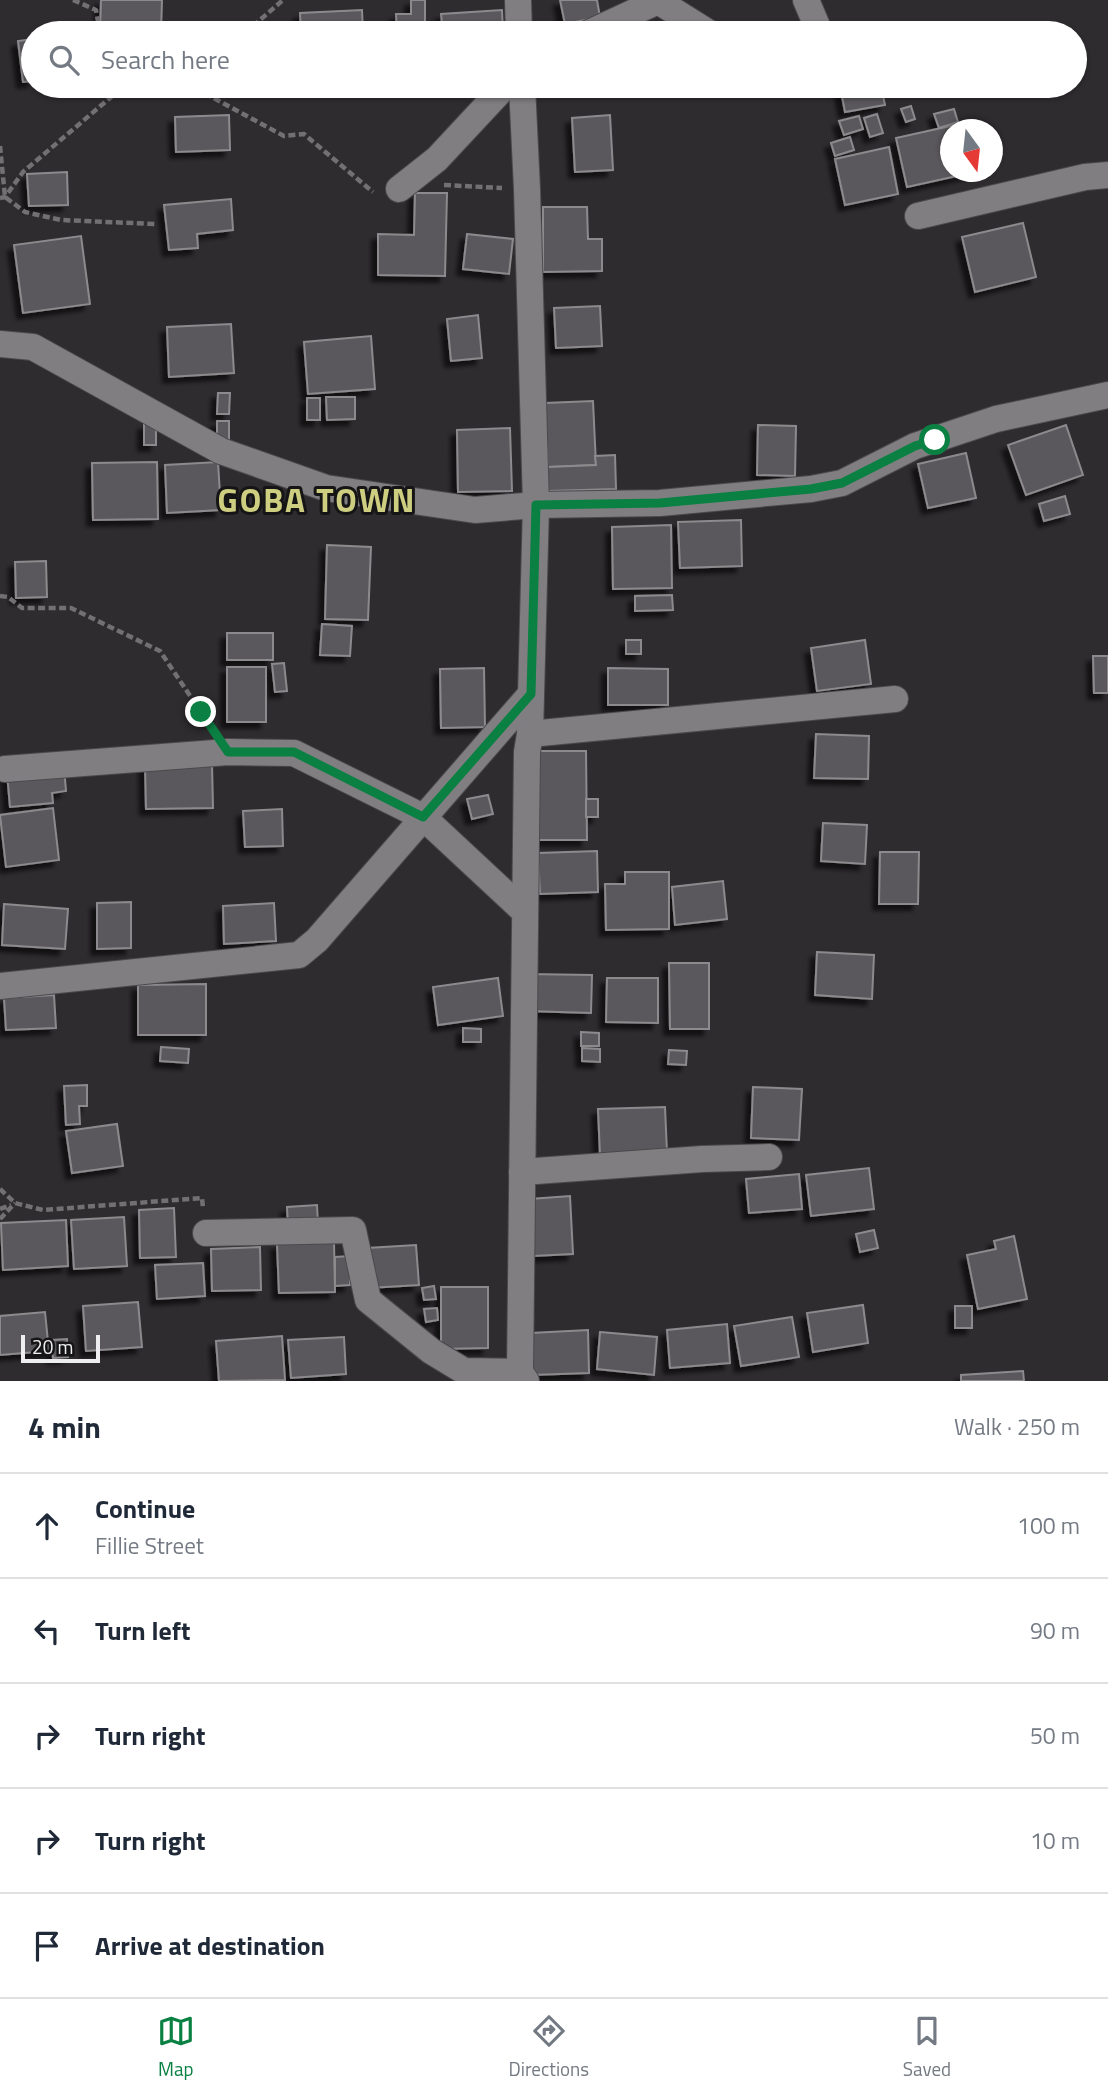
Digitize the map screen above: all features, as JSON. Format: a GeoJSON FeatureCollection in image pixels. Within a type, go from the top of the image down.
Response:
{"type":"FeatureCollection","features":[{"type":"Feature","properties":{"kind":"street"},"geometry":{"type":"LineString","coordinates":[[518,0],[519,21]]}},
{"type":"Feature","properties":{"kind":"street"},"geometry":{"type":"LineString","coordinates":[[806,0],[815,21]]}},
{"type":"Feature","properties":{"kind":"street"},"geometry":{"type":"LineString","coordinates":[[614,21],[657,1],[690,21]]}},
{"type":"Feature","properties":{"kind":"street"},"geometry":{"type":"LineString","coordinates":[[399,190],[437,159],[494,98]]}},
{"type":"Feature","properties":{"kind":"street"},"geometry":{"type":"LineString","coordinates":[[206,1233],[353,1230],[368,1300],[431,1351],[464,1371],[523,1376],[522,1172],[527,752],[530,734],[536,505],[523,98]]}},
{"type":"Feature","properties":{"kind":"street"},"geometry":{"type":"LineString","coordinates":[[918,216],[1085,177],[1108,175]]}},
{"type":"Feature","properties":{"kind":"street"},"geometry":{"type":"LineString","coordinates":[[0,344],[33,347],[221,451],[326,488],[475,510],[536,505],[660,503],[811,489],[842,483],[915,446],[996,419],[1108,395]]}},
{"type":"Feature","properties":{"kind":"street"},"geometry":{"type":"LineString","coordinates":[[0,986],[299,954],[317,940],[531,694]]}},
{"type":"Feature","properties":{"kind":"street"},"geometry":{"type":"LineString","coordinates":[[530,734],[895,699]]}},
{"type":"Feature","properties":{"kind":"street"},"geometry":{"type":"LineString","coordinates":[[5,769],[228,752],[294,752],[423,817],[525,912]]}},
{"type":"Feature","properties":{"kind":"street"},"geometry":{"type":"LineString","coordinates":[[522,1172],[702,1158],[769,1157]]}},
{"type":"Feature","properties":{"kind":"path"},"geometry":{"type":"LineString","coordinates":[[73,0],[96,10],[98,21]]}},
{"type":"Feature","properties":{"kind":"path"},"geometry":{"type":"LineString","coordinates":[[259,21],[283,0]]}},
{"type":"Feature","properties":{"kind":"path"},"geometry":{"type":"LineString","coordinates":[[2,197],[23,172],[110,98]]}},
{"type":"Feature","properties":{"kind":"path"},"geometry":{"type":"LineString","coordinates":[[213,98],[284,136],[304,134],[374,192],[442,185],[527,189]]}},
{"type":"Feature","properties":{"kind":"path"},"geometry":{"type":"LineString","coordinates":[[0,146],[2,197]]}},
{"type":"Feature","properties":{"kind":"path"},"geometry":{"type":"LineString","coordinates":[[2,197],[24,212],[61,220],[155,224]]}},
{"type":"Feature","properties":{"kind":"path"},"geometry":{"type":"LineString","coordinates":[[0,596],[8,597],[22,608],[71,608],[160,651],[228,752]]}},
{"type":"Feature","properties":{"kind":"path"},"geometry":{"type":"LineString","coordinates":[[0,1189],[15,1203],[43,1210],[202,1198],[206,1233]]}},
{"type":"Feature","properties":{"kind":"path"},"geometry":{"type":"LineString","coordinates":[[0,1209],[15,1203]]}},
{"type":"Feature","properties":{"kind":"path"},"geometry":{"type":"LineString","coordinates":[[0,1219],[15,1203]]}},
{"type":"Feature","properties":{"kind":"building"},"geometry":{"type":"Polygon","coordinates":[[[101,0],[162,0],[161,21],[100,21],[101,0]]]}},
{"type":"Feature","properties":{"kind":"building"},"geometry":{"type":"Polygon","coordinates":[[[411,0],[425,0],[425,21],[396,21],[396,14],[411,14],[411,0]]]}},
{"type":"Feature","properties":{"kind":"building"},"geometry":{"type":"Polygon","coordinates":[[[560,0],[597,0],[600,17],[564,21],[560,0]]]}},
{"type":"Feature","properties":{"kind":"building"},"geometry":{"type":"Polygon","coordinates":[[[362,10],[362,21],[300,21],[300,13],[362,10]]]}},
{"type":"Feature","properties":{"kind":"building"},"geometry":{"type":"Polygon","coordinates":[[[502,10],[502,21],[442,21],[441,14],[502,10]]]}},
{"type":"Feature","properties":{"kind":"building"},"geometry":{"type":"Polygon","coordinates":[[[18,41],[21,41],[21,66],[18,41]]]}},
{"type":"Feature","properties":{"kind":"building"},"geometry":{"type":"Polygon","coordinates":[[[842,98],[884,98],[885,105],[845,112],[842,98]]]}},
{"type":"Feature","properties":{"kind":"building"},"geometry":{"type":"Polygon","coordinates":[[[911,106],[915,119],[906,122],[901,109],[911,106]]]}},
{"type":"Feature","properties":{"kind":"building"},"geometry":{"type":"Polygon","coordinates":[[[954,109],[957,119],[940,119],[939,128],[934,114],[954,109]]]}},
{"type":"Feature","properties":{"kind":"building"},"geometry":{"type":"Polygon","coordinates":[[[877,114],[883,133],[870,137],[864,118],[877,114]]]}},
{"type":"Feature","properties":{"kind":"building"},"geometry":{"type":"Polygon","coordinates":[[[229,115],[230,150],[176,152],[175,117],[229,115]]]}},
{"type":"Feature","properties":{"kind":"building"},"geometry":{"type":"Polygon","coordinates":[[[610,115],[613,170],[575,172],[572,118],[610,115]]]}},
{"type":"Feature","properties":{"kind":"building"},"geometry":{"type":"Polygon","coordinates":[[[859,116],[863,129],[844,135],[839,121],[859,116]]]}},
{"type":"Feature","properties":{"kind":"building"},"geometry":{"type":"Polygon","coordinates":[[[940,128],[940,180],[907,187],[896,138],[940,128]]]}},
{"type":"Feature","properties":{"kind":"building"},"geometry":{"type":"Polygon","coordinates":[[[850,137],[854,150],[835,156],[831,143],[850,137]]]}},
{"type":"Feature","properties":{"kind":"building"},"geometry":{"type":"Polygon","coordinates":[[[889,147],[898,194],[845,205],[835,159],[889,147]]]}},
{"type":"Feature","properties":{"kind":"building"},"geometry":{"type":"Polygon","coordinates":[[[67,172],[68,205],[29,206],[27,174],[67,172]]]}},
{"type":"Feature","properties":{"kind":"building"},"geometry":{"type":"Polygon","coordinates":[[[415,193],[447,193],[445,276],[378,275],[378,234],[414,235],[415,193]]]}},
{"type":"Feature","properties":{"kind":"building"},"geometry":{"type":"Polygon","coordinates":[[[231,199],[233,230],[197,234],[198,248],[169,250],[164,205],[231,199]]]}},
{"type":"Feature","properties":{"kind":"building"},"geometry":{"type":"Polygon","coordinates":[[[543,207],[587,207],[588,239],[602,239],[602,271],[543,272],[543,207]]]}},
{"type":"Feature","properties":{"kind":"building"},"geometry":{"type":"Polygon","coordinates":[[[1023,223],[1036,277],[975,292],[962,237],[1023,223]]]}},
{"type":"Feature","properties":{"kind":"building"},"geometry":{"type":"Polygon","coordinates":[[[467,234],[513,239],[509,274],[463,269],[467,234]]]}},
{"type":"Feature","properties":{"kind":"building"},"geometry":{"type":"Polygon","coordinates":[[[81,236],[90,304],[23,313],[14,245],[81,236]]]}},
{"type":"Feature","properties":{"kind":"building"},"geometry":{"type":"Polygon","coordinates":[[[600,306],[602,346],[556,348],[554,308],[600,306]]]}},
{"type":"Feature","properties":{"kind":"building"},"geometry":{"type":"Polygon","coordinates":[[[478,315],[482,358],[451,361],[447,319],[478,315]]]}},
{"type":"Feature","properties":{"kind":"building"},"geometry":{"type":"Polygon","coordinates":[[[231,324],[234,373],[169,377],[167,327],[231,324]]]}},
{"type":"Feature","properties":{"kind":"building"},"geometry":{"type":"Polygon","coordinates":[[[371,336],[375,389],[308,394],[304,342],[371,336]]]}},
{"type":"Feature","properties":{"kind":"building"},"geometry":{"type":"Polygon","coordinates":[[[218,393],[230,393],[229,414],[217,414],[218,393]]]}},
{"type":"Feature","properties":{"kind":"building"},"geometry":{"type":"Polygon","coordinates":[[[326,397],[355,397],[355,419],[327,420],[326,397]]]}},
{"type":"Feature","properties":{"kind":"building"},"geometry":{"type":"Polygon","coordinates":[[[307,398],[320,398],[320,420],[307,420],[307,398]]]}},
{"type":"Feature","properties":{"kind":"building"},"geometry":{"type":"Polygon","coordinates":[[[593,401],[596,465],[548,467],[545,403],[593,401]]]}},
{"type":"Feature","properties":{"kind":"building"},"geometry":{"type":"Polygon","coordinates":[[[217,421],[229,421],[229,442],[217,442],[217,421]]]}},
{"type":"Feature","properties":{"kind":"building"},"geometry":{"type":"Polygon","coordinates":[[[144,424],[156,424],[156,445],[144,445],[144,424]]]}},
{"type":"Feature","properties":{"kind":"building"},"geometry":{"type":"Polygon","coordinates":[[[758,425],[796,426],[795,476],[757,475],[758,425]]]}},
{"type":"Feature","properties":{"kind":"building"},"geometry":{"type":"Polygon","coordinates":[[[1066,425],[1083,475],[1026,495],[1008,445],[1066,425]]]}},
{"type":"Feature","properties":{"kind":"building"},"geometry":{"type":"Polygon","coordinates":[[[510,428],[512,491],[458,492],[457,430],[510,428]]]}},
{"type":"Feature","properties":{"kind":"building"},"geometry":{"type":"Polygon","coordinates":[[[966,453],[976,498],[928,508],[918,464],[966,453]]]}},
{"type":"Feature","properties":{"kind":"building"},"geometry":{"type":"Polygon","coordinates":[[[615,455],[616,489],[548,491],[548,467],[596,465],[595,456],[615,455]]]}},
{"type":"Feature","properties":{"kind":"building"},"geometry":{"type":"Polygon","coordinates":[[[157,462],[158,519],[93,520],[92,463],[157,462]]]}},
{"type":"Feature","properties":{"kind":"building"},"geometry":{"type":"Polygon","coordinates":[[[218,462],[221,510],[167,513],[165,465],[218,462]]]}},
{"type":"Feature","properties":{"kind":"building"},"geometry":{"type":"Polygon","coordinates":[[[1065,496],[1070,514],[1044,521],[1039,504],[1065,496]]]}},
{"type":"Feature","properties":{"kind":"building"},"geometry":{"type":"Polygon","coordinates":[[[741,520],[742,566],[680,568],[678,522],[741,520]]]}},
{"type":"Feature","properties":{"kind":"building"},"geometry":{"type":"Polygon","coordinates":[[[671,525],[672,588],[613,589],[612,527],[671,525]]]}},
{"type":"Feature","properties":{"kind":"building"},"geometry":{"type":"Polygon","coordinates":[[[327,545],[371,547],[368,620],[325,619],[327,545]]]}},
{"type":"Feature","properties":{"kind":"building"},"geometry":{"type":"Polygon","coordinates":[[[46,561],[47,597],[16,598],[15,562],[46,561]]]}},
{"type":"Feature","properties":{"kind":"building"},"geometry":{"type":"Polygon","coordinates":[[[672,595],[673,610],[635,611],[635,596],[672,595]]]}},
{"type":"Feature","properties":{"kind":"building"},"geometry":{"type":"Polygon","coordinates":[[[322,624],[352,626],[350,656],[320,655],[322,624]]]}},
{"type":"Feature","properties":{"kind":"building"},"geometry":{"type":"Polygon","coordinates":[[[227,633],[273,633],[273,660],[227,660],[227,633]]]}},
{"type":"Feature","properties":{"kind":"building"},"geometry":{"type":"Polygon","coordinates":[[[626,640],[641,640],[641,654],[626,654],[626,640]]]}},
{"type":"Feature","properties":{"kind":"building"},"geometry":{"type":"Polygon","coordinates":[[[865,640],[871,684],[817,691],[811,648],[865,640]]]}},
{"type":"Feature","properties":{"kind":"building"},"geometry":{"type":"Polygon","coordinates":[[[1093,656],[1108,656],[1108,693],[1094,693],[1093,656]]]}},
{"type":"Feature","properties":{"kind":"building"},"geometry":{"type":"Polygon","coordinates":[[[284,663],[287,691],[275,692],[272,664],[284,663]]]}},
{"type":"Feature","properties":{"kind":"building"},"geometry":{"type":"Polygon","coordinates":[[[227,667],[266,667],[266,722],[227,722],[227,667]]]}},
{"type":"Feature","properties":{"kind":"building"},"geometry":{"type":"Polygon","coordinates":[[[484,668],[485,727],[441,728],[440,669],[484,668]]]}},
{"type":"Feature","properties":{"kind":"building"},"geometry":{"type":"Polygon","coordinates":[[[608,668],[668,669],[668,705],[608,705],[608,668]]]}},
{"type":"Feature","properties":{"kind":"building"},"geometry":{"type":"Polygon","coordinates":[[[816,734],[869,736],[868,779],[814,778],[816,734]]]}},
{"type":"Feature","properties":{"kind":"building"},"geometry":{"type":"Polygon","coordinates":[[[532,751],[586,751],[587,840],[532,840],[532,751]]]}},
{"type":"Feature","properties":{"kind":"building"},"geometry":{"type":"Polygon","coordinates":[[[212,764],[213,808],[146,809],[145,765],[212,764]]]}},
{"type":"Feature","properties":{"kind":"building"},"geometry":{"type":"Polygon","coordinates":[[[64,767],[66,791],[52,793],[53,803],[10,807],[7,773],[64,767]]]}},
{"type":"Feature","properties":{"kind":"building"},"geometry":{"type":"Polygon","coordinates":[[[488,795],[493,814],[472,819],[467,799],[488,795]]]}},
{"type":"Feature","properties":{"kind":"building"},"geometry":{"type":"Polygon","coordinates":[[[586,799],[598,799],[598,817],[586,817],[586,799]]]}},
{"type":"Feature","properties":{"kind":"building"},"geometry":{"type":"Polygon","coordinates":[[[53,808],[59,860],[6,867],[0,815],[53,808]]]}},
{"type":"Feature","properties":{"kind":"building"},"geometry":{"type":"Polygon","coordinates":[[[282,809],[283,846],[245,847],[243,811],[282,809]]]}},
{"type":"Feature","properties":{"kind":"building"},"geometry":{"type":"Polygon","coordinates":[[[823,823],[867,825],[865,864],[821,861],[823,823]]]}},
{"type":"Feature","properties":{"kind":"building"},"geometry":{"type":"Polygon","coordinates":[[[597,851],[598,892],[540,894],[538,853],[597,851]]]}},
{"type":"Feature","properties":{"kind":"building"},"geometry":{"type":"Polygon","coordinates":[[[880,852],[919,852],[918,904],[879,904],[880,852]]]}},
{"type":"Feature","properties":{"kind":"building"},"geometry":{"type":"Polygon","coordinates":[[[625,872],[669,872],[669,929],[606,930],[605,884],[625,884],[625,872]]]}},
{"type":"Feature","properties":{"kind":"building"},"geometry":{"type":"Polygon","coordinates":[[[723,881],[727,919],[675,925],[672,887],[723,881]]]}},
{"type":"Feature","properties":{"kind":"building"},"geometry":{"type":"Polygon","coordinates":[[[131,902],[131,948],[97,949],[97,903],[131,902]]]}},
{"type":"Feature","properties":{"kind":"building"},"geometry":{"type":"Polygon","coordinates":[[[274,903],[276,941],[224,944],[223,906],[274,903]]]}},
{"type":"Feature","properties":{"kind":"building"},"geometry":{"type":"Polygon","coordinates":[[[4,904],[68,909],[65,949],[2,945],[4,904]]]}},
{"type":"Feature","properties":{"kind":"building"},"geometry":{"type":"Polygon","coordinates":[[[817,952],[874,955],[872,999],[815,995],[817,952]]]}},
{"type":"Feature","properties":{"kind":"building"},"geometry":{"type":"Polygon","coordinates":[[[669,963],[709,963],[709,1029],[670,1029],[669,963]]]}},
{"type":"Feature","properties":{"kind":"building"},"geometry":{"type":"Polygon","coordinates":[[[527,974],[592,975],[591,1013],[526,1011],[527,974]]]}},
{"type":"Feature","properties":{"kind":"building"},"geometry":{"type":"Polygon","coordinates":[[[498,978],[503,1016],[438,1025],[433,987],[498,978]]]}},
{"type":"Feature","properties":{"kind":"building"},"geometry":{"type":"Polygon","coordinates":[[[607,978],[658,978],[658,1023],[606,1022],[607,978]]]}},
{"type":"Feature","properties":{"kind":"building"},"geometry":{"type":"Polygon","coordinates":[[[206,984],[206,1035],[138,1035],[138,985],[206,984]]]}},
{"type":"Feature","properties":{"kind":"building"},"geometry":{"type":"Polygon","coordinates":[[[54,995],[56,1028],[6,1030],[4,998],[54,995]]]}},
{"type":"Feature","properties":{"kind":"building"},"geometry":{"type":"Polygon","coordinates":[[[463,1028],[481,1029],[481,1042],[463,1042],[463,1028]]]}},
{"type":"Feature","properties":{"kind":"building"},"geometry":{"type":"Polygon","coordinates":[[[581,1032],[599,1033],[599,1046],[581,1046],[581,1032]]]}},
{"type":"Feature","properties":{"kind":"building"},"geometry":{"type":"Polygon","coordinates":[[[161,1047],[189,1049],[188,1063],[160,1061],[161,1047]]]}},
{"type":"Feature","properties":{"kind":"building"},"geometry":{"type":"Polygon","coordinates":[[[582,1048],[600,1049],[600,1062],[582,1061],[582,1048]]]}},
{"type":"Feature","properties":{"kind":"building"},"geometry":{"type":"Polygon","coordinates":[[[669,1050],[687,1051],[686,1065],[668,1064],[669,1050]]]}},
{"type":"Feature","properties":{"kind":"building"},"geometry":{"type":"Polygon","coordinates":[[[87,1085],[87,1106],[79,1106],[80,1124],[66,1125],[64,1086],[87,1085]]]}},
{"type":"Feature","properties":{"kind":"building"},"geometry":{"type":"Polygon","coordinates":[[[753,1087],[802,1089],[799,1140],[751,1138],[753,1087]]]}},
{"type":"Feature","properties":{"kind":"building"},"geometry":{"type":"Polygon","coordinates":[[[665,1107],[667,1153],[600,1155],[598,1109],[665,1107]]]}},
{"type":"Feature","properties":{"kind":"building"},"geometry":{"type":"Polygon","coordinates":[[[117,1124],[123,1166],[72,1173],[66,1131],[117,1124]]]}},
{"type":"Feature","properties":{"kind":"building"},"geometry":{"type":"Polygon","coordinates":[[[869,1168],[874,1209],[811,1216],[806,1175],[869,1168]]]}},
{"type":"Feature","properties":{"kind":"building"},"geometry":{"type":"Polygon","coordinates":[[[799,1174],[802,1209],[749,1213],[746,1179],[799,1174]]]}},
{"type":"Feature","properties":{"kind":"building"},"geometry":{"type":"Polygon","coordinates":[[[570,1196],[573,1254],[533,1256],[530,1199],[570,1196]]]}},
{"type":"Feature","properties":{"kind":"building"},"geometry":{"type":"Polygon","coordinates":[[[317,1205],[318,1225],[288,1227],[287,1207],[317,1205]]]}},
{"type":"Feature","properties":{"kind":"building"},"geometry":{"type":"Polygon","coordinates":[[[174,1208],[176,1257],[140,1258],[139,1210],[174,1208]]]}},
{"type":"Feature","properties":{"kind":"building"},"geometry":{"type":"Polygon","coordinates":[[[124,1217],[127,1266],[74,1269],[71,1220],[124,1217]]]}},
{"type":"Feature","properties":{"kind":"building"},"geometry":{"type":"Polygon","coordinates":[[[66,1220],[68,1266],[3,1270],[1,1223],[66,1220]]]}},
{"type":"Feature","properties":{"kind":"building"},"geometry":{"type":"Polygon","coordinates":[[[874,1230],[878,1248],[860,1252],[856,1234],[874,1230]]]}},
{"type":"Feature","properties":{"kind":"building"},"geometry":{"type":"Polygon","coordinates":[[[1014,1236],[1027,1299],[978,1309],[967,1255],[996,1249],[994,1241],[1014,1236]]]}},
{"type":"Feature","properties":{"kind":"building"},"geometry":{"type":"Polygon","coordinates":[[[334,1242],[335,1292],[279,1293],[277,1244],[334,1242]]]}},
{"type":"Feature","properties":{"kind":"building"},"geometry":{"type":"Polygon","coordinates":[[[416,1245],[419,1285],[369,1288],[367,1248],[416,1245]]]}},
{"type":"Feature","properties":{"kind":"building"},"geometry":{"type":"Polygon","coordinates":[[[260,1247],[261,1290],[212,1291],[211,1249],[260,1247]]]}},
{"type":"Feature","properties":{"kind":"building"},"geometry":{"type":"Polygon","coordinates":[[[350,1256],[350,1285],[335,1286],[335,1257],[350,1256]]]}},
{"type":"Feature","properties":{"kind":"building"},"geometry":{"type":"Polygon","coordinates":[[[203,1263],[205,1296],[157,1299],[155,1265],[203,1263]]]}},
{"type":"Feature","properties":{"kind":"building"},"geometry":{"type":"Polygon","coordinates":[[[434,1286],[436,1299],[424,1300],[422,1288],[434,1286]]]}},
{"type":"Feature","properties":{"kind":"building"},"geometry":{"type":"Polygon","coordinates":[[[441,1287],[488,1287],[488,1348],[441,1349],[441,1287]]]}},
{"type":"Feature","properties":{"kind":"building"},"geometry":{"type":"Polygon","coordinates":[[[138,1302],[142,1347],[86,1351],[83,1306],[138,1302]]]}},
{"type":"Feature","properties":{"kind":"building"},"geometry":{"type":"Polygon","coordinates":[[[863,1305],[868,1343],[813,1352],[807,1313],[863,1305]]]}},
{"type":"Feature","properties":{"kind":"building"},"geometry":{"type":"Polygon","coordinates":[[[955,1306],[972,1306],[972,1328],[955,1328],[955,1306]]]}},
{"type":"Feature","properties":{"kind":"building"},"geometry":{"type":"Polygon","coordinates":[[[437,1308],[438,1320],[426,1322],[424,1309],[437,1308]]]}},
{"type":"Feature","properties":{"kind":"building"},"geometry":{"type":"Polygon","coordinates":[[[45,1312],[49,1351],[0,1355],[0,1316],[45,1312]]]}},
{"type":"Feature","properties":{"kind":"building"},"geometry":{"type":"Polygon","coordinates":[[[792,1317],[799,1357],[741,1366],[734,1326],[792,1317]]]}},
{"type":"Feature","properties":{"kind":"building"},"geometry":{"type":"Polygon","coordinates":[[[727,1324],[730,1363],[670,1368],[667,1330],[727,1324]]]}},
{"type":"Feature","properties":{"kind":"building"},"geometry":{"type":"Polygon","coordinates":[[[588,1330],[589,1373],[532,1375],[531,1333],[588,1330]]]}},
{"type":"Feature","properties":{"kind":"building"},"geometry":{"type":"Polygon","coordinates":[[[600,1332],[657,1337],[654,1375],[597,1369],[600,1332]]]}},
{"type":"Feature","properties":{"kind":"building"},"geometry":{"type":"Polygon","coordinates":[[[282,1336],[285,1380],[219,1381],[216,1341],[282,1336]]]}},
{"type":"Feature","properties":{"kind":"building"},"geometry":{"type":"Polygon","coordinates":[[[344,1337],[346,1374],[291,1378],[288,1340],[344,1337]]]}},
{"type":"Feature","properties":{"kind":"building"},"geometry":{"type":"Polygon","coordinates":[[[67,1339],[68,1357],[53,1358],[51,1340],[67,1339]]]}},
{"type":"Feature","properties":{"kind":"building"},"geometry":{"type":"Polygon","coordinates":[[[1023,1371],[1024,1381],[961,1381],[961,1375],[1023,1371]]]}},
{"type":"Feature","properties":{"kind":"district","name":"GOBA TOWN"},"geometry":{"type":"Point","coordinates":[317,500]}},
{"type":"Feature","properties":{"kind":"route"},"geometry":{"type":"LineString","coordinates":[[201,712],[228,752],[294,752],[423,817],[531,694],[536,505],[660,503],[811,489],[842,483],[915,446],[935,440]]}}]}
